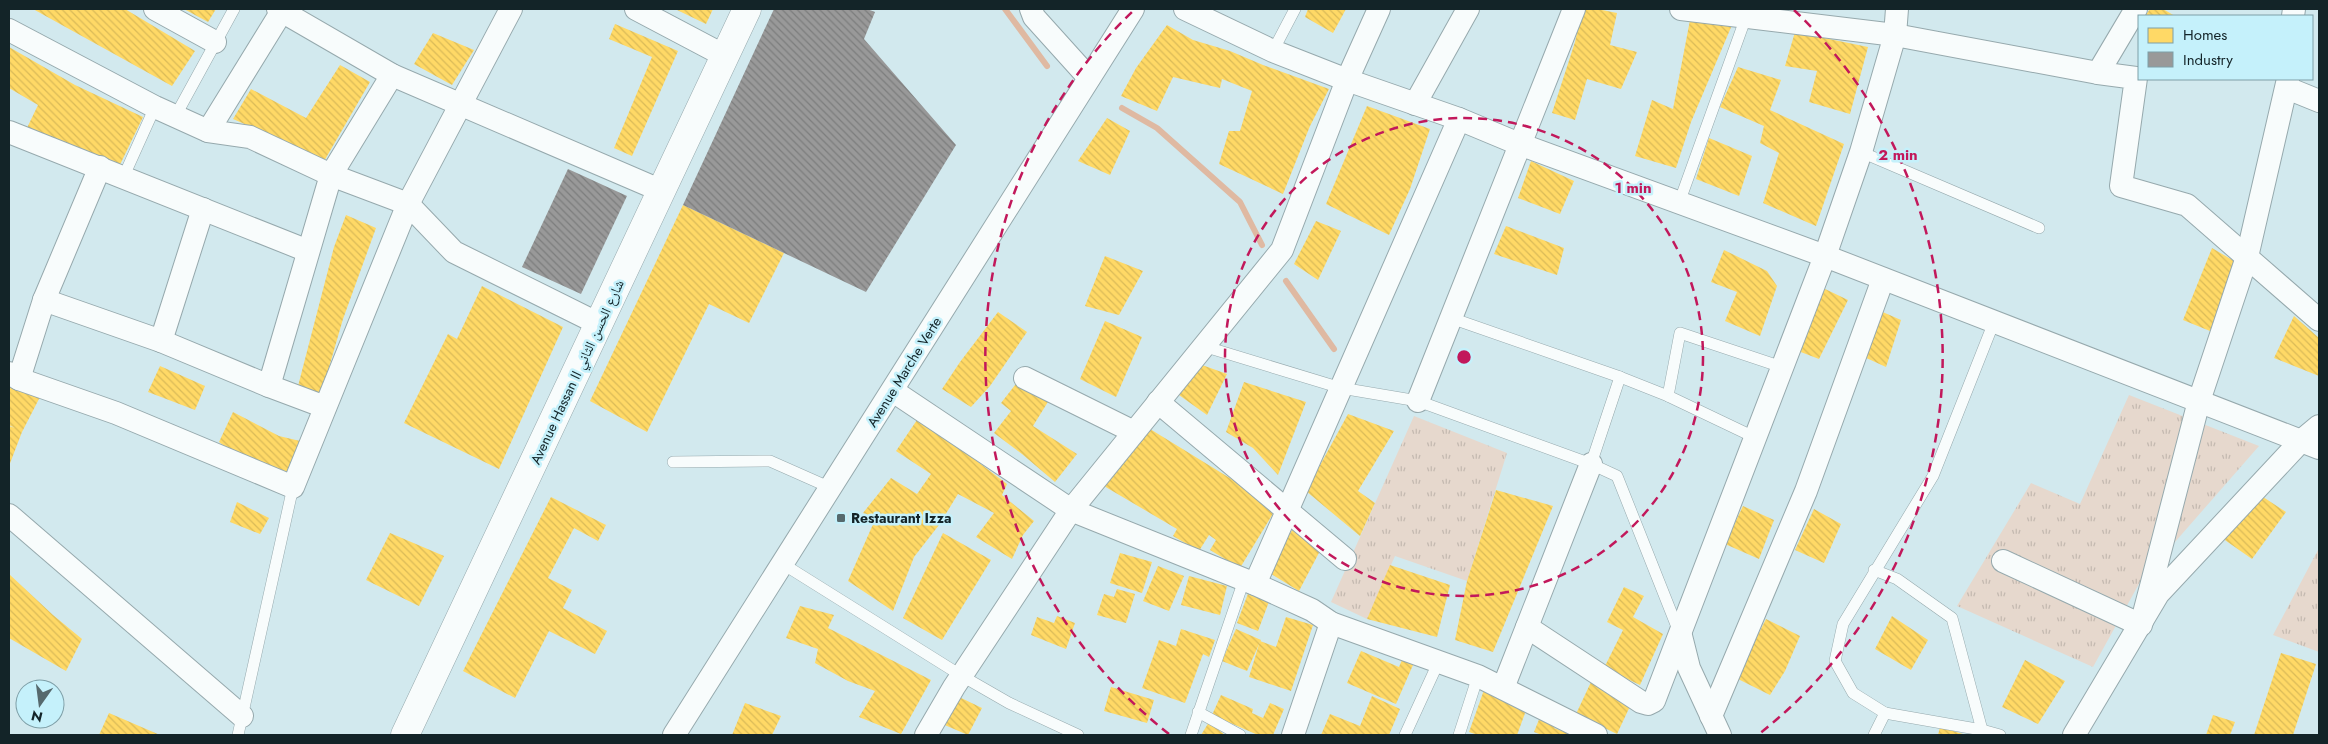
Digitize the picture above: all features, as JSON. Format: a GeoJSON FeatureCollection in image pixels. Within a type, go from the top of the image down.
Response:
{"type":"FeatureCollection","features":[{"type":"Feature","properties":{"kind":"street"},"geometry":{"type":"LineString","coordinates":[[155,9],[215,42]]}},
{"type":"Feature","properties":{"kind":"street"},"geometry":{"type":"LineString","coordinates":[[100,167],[14,376],[116,413],[293,487],[408,204],[511,9]]}},
{"type":"Feature","properties":{"kind":"street"},"geometry":{"type":"LineString","coordinates":[[636,9],[725,56]]}},
{"type":"Feature","properties":{"kind":"street","name":"Avenue Hassan II شارع الحسن الثاني"},"geometry":{"type":"LineString","coordinates":[[405,735],[747,9]]}},
{"type":"Feature","properties":{"kind":"street"},"geometry":{"type":"LineString","coordinates":[[1030,9],[1034,17],[1089,78]]}},
{"type":"Feature","properties":{"kind":"street","name":"Avenue Marche Verte"},"geometry":{"type":"LineString","coordinates":[[674,735],[1133,9]]}},
{"type":"Feature","properties":{"kind":"street"},"geometry":{"type":"LineString","coordinates":[[1185,9],[1273,51],[1347,80],[1459,119],[1519,144],[1825,256],[2310,444]]}},
{"type":"Feature","properties":{"kind":"street"},"geometry":{"type":"LineString","coordinates":[[926,735],[962,676],[1071,510],[1282,250],[1347,80],[1379,9]]}},
{"type":"Feature","properties":{"kind":"street"},"geometry":{"type":"LineString","coordinates":[[1415,104],[1468,9]]}},
{"type":"Feature","properties":{"kind":"street"},"geometry":{"type":"LineString","coordinates":[[1418,401],[1574,9]]}},
{"type":"Feature","properties":{"kind":"street"},"geometry":{"type":"LineString","coordinates":[[1683,9],[1895,34],[2098,73],[2136,78],[2121,186],[2187,205],[2319,320]]}},
{"type":"Feature","properties":{"kind":"street"},"geometry":{"type":"LineString","coordinates":[[1527,627],[1641,702],[1648,704],[1654,701],[1681,636],[1754,437],[1825,256],[1861,152],[1895,34],[1897,9]]}},
{"type":"Feature","properties":{"kind":"street"},"geometry":{"type":"LineString","coordinates":[[2098,73],[2136,9]]}},
{"type":"Feature","properties":{"kind":"street"},"geometry":{"type":"LineString","coordinates":[[208,130],[280,10],[392,75],[662,191]]}},
{"type":"Feature","properties":{"kind":"street"},"geometry":{"type":"LineString","coordinates":[[9,30],[155,107],[208,130],[250,137],[332,175],[408,204],[454,252],[599,324]]}},
{"type":"Feature","properties":{"kind":"street"},"geometry":{"type":"LineString","coordinates":[[269,386],[332,175],[392,75]]}},
{"type":"Feature","properties":{"kind":"street"},"geometry":{"type":"LineString","coordinates":[[2141,625],[2199,401],[2247,257],[2288,83],[2319,101]]}},
{"type":"Feature","properties":{"kind":"street"},"geometry":{"type":"LineString","coordinates":[[1250,582],[1287,512],[1459,119]]}},
{"type":"Feature","properties":{"kind":"street"},"geometry":{"type":"LineString","coordinates":[[9,132],[308,251]]}},
{"type":"Feature","properties":{"kind":"street"},"geometry":{"type":"LineString","coordinates":[[161,340],[203,209]]}},
{"type":"Feature","properties":{"kind":"street"},"geometry":{"type":"LineString","coordinates":[[1715,726],[1806,491],[1882,279]]}},
{"type":"Feature","properties":{"kind":"street"},"geometry":{"type":"LineString","coordinates":[[44,300],[161,340],[269,386],[325,407]]}},
{"type":"Feature","properties":{"kind":"street"},"geometry":{"type":"LineString","coordinates":[[1025,378],[1134,432]]}},
{"type":"Feature","properties":{"kind":"street"},"geometry":{"type":"LineString","coordinates":[[892,391],[1071,510],[1250,582],[1312,610],[1330,623],[1478,676],[1596,735]]}},
{"type":"Feature","properties":{"kind":"street"},"geometry":{"type":"LineString","coordinates":[[1158,402],[1345,559]]}},
{"type":"Feature","properties":{"kind":"street"},"geometry":{"type":"LineString","coordinates":[[2074,735],[2158,594],[2310,444],[2319,426]]}},
{"type":"Feature","properties":{"kind":"street"},"geometry":{"type":"LineString","coordinates":[[1503,688],[1591,464]]}},
{"type":"Feature","properties":{"kind":"street"},"geometry":{"type":"LineString","coordinates":[[9,515],[240,726]]}},
{"type":"Feature","properties":{"kind":"street"},"geometry":{"type":"LineString","coordinates":[[2004,562],[2141,625]]}},
{"type":"Feature","properties":{"kind":"street"},"geometry":{"type":"LineString","coordinates":[[1293,735],[1330,623]]}},
{"type":"Feature","properties":{"kind":"street"},"geometry":{"type":"LineString","coordinates":[[1681,636],[1688,668],[1715,726]]}},
{"type":"Feature","properties":{"kind":"lane"},"geometry":{"type":"LineString","coordinates":[[176,116],[234,9]]}},
{"type":"Feature","properties":{"kind":"lane"},"geometry":{"type":"LineString","coordinates":[[1273,51],[1295,9]]}},
{"type":"Feature","properties":{"kind":"lane"},"geometry":{"type":"LineString","coordinates":[[1679,203],[1746,17]]}},
{"type":"Feature","properties":{"kind":"lane"},"geometry":{"type":"LineString","coordinates":[[123,178],[155,107]]}},
{"type":"Feature","properties":{"kind":"lane"},"geometry":{"type":"LineString","coordinates":[[1861,152],[2039,228]]}},
{"type":"Feature","properties":{"kind":"lane"},"geometry":{"type":"LineString","coordinates":[[1451,318],[1620,377],[1668,396],[1754,437]]}},
{"type":"Feature","properties":{"kind":"lane"},"geometry":{"type":"LineString","coordinates":[[1994,322],[1933,476],[1842,624],[1835,661],[1853,693],[1886,713],[2000,735]]}},
{"type":"Feature","properties":{"kind":"lane"},"geometry":{"type":"LineString","coordinates":[[1668,396],[1680,333],[1782,366]]}},
{"type":"Feature","properties":{"kind":"lane"},"geometry":{"type":"LineString","coordinates":[[1204,346],[1341,388],[1418,401],[1591,464],[1617,476],[1681,636]]}},
{"type":"Feature","properties":{"kind":"lane"},"geometry":{"type":"LineString","coordinates":[[1591,464],[1620,377]]}},
{"type":"Feature","properties":{"kind":"lane"},"geometry":{"type":"LineString","coordinates":[[673,462],[770,461],[831,488]]}},
{"type":"Feature","properties":{"kind":"lane"},"geometry":{"type":"LineString","coordinates":[[240,726],[293,487]]}},
{"type":"Feature","properties":{"kind":"lane"},"geometry":{"type":"LineString","coordinates":[[783,564],[962,676],[1009,703],[1078,735]]}},
{"type":"Feature","properties":{"kind":"lane"},"geometry":{"type":"LineString","coordinates":[[1874,570],[1897,579],[1952,618],[1982,730]]}},
{"type":"Feature","properties":{"kind":"lane"},"geometry":{"type":"LineString","coordinates":[[1191,735],[1198,712],[1250,582]]}},
{"type":"Feature","properties":{"kind":"lane"},"geometry":{"type":"LineString","coordinates":[[1406,735],[1439,661]]}},
{"type":"Feature","properties":{"kind":"lane"},"geometry":{"type":"LineString","coordinates":[[1459,735],[1478,676]]}},
{"type":"Feature","properties":{"kind":"lane"},"geometry":{"type":"LineString","coordinates":[[1198,712],[1240,735]]}},
{"type":"Feature","properties":{"kind":"lane"},"geometry":{"type":"LineString","coordinates":[[1874,735],[1886,713]]}},
{"type":"Feature","properties":{"kind":"green space"},"geometry":{"type":"Polygon","coordinates":[[[2129,395],[2259,446],[2140,582],[2093,667],[1957,606],[2031,483],[2080,504],[2129,395]]]}},
{"type":"Feature","properties":{"kind":"green space"},"geometry":{"type":"Polygon","coordinates":[[[1414,416],[1507,453],[1467,581],[1395,556],[1367,619],[1331,602],[1414,416]]]}},
{"type":"Feature","properties":{"kind":"green space"},"geometry":{"type":"Polygon","coordinates":[[[2319,548],[2319,652],[2273,635],[2319,548]]]}},
{"type":"Feature","properties":{"kind":"building: Homes"},"geometry":{"type":"Polygon","coordinates":[[[33,9],[125,9],[195,51],[172,86],[33,9]]]}},
{"type":"Feature","properties":{"kind":"building: Homes"},"geometry":{"type":"Polygon","coordinates":[[[184,9],[216,9],[208,22],[184,9]]]}},
{"type":"Feature","properties":{"kind":"building: Homes"},"geometry":{"type":"Polygon","coordinates":[[[675,9],[713,9],[706,24],[675,9]]]}},
{"type":"Feature","properties":{"kind":"building: Homes"},"geometry":{"type":"Polygon","coordinates":[[[1308,9],[1346,9],[1333,33],[1305,17],[1308,9]]]}},
{"type":"Feature","properties":{"kind":"building: Homes"},"geometry":{"type":"Polygon","coordinates":[[[1582,9],[1597,9],[1617,13],[1610,45],[1637,52],[1621,89],[1587,79],[1575,120],[1552,113],[1575,42],[1582,9]]]}},
{"type":"Feature","properties":{"kind":"building: Homes"},"geometry":{"type":"Polygon","coordinates":[[[2150,9],[2163,9],[2173,15],[2146,15],[2150,9]]]}},
{"type":"Feature","properties":{"kind":"building: Homes"},"geometry":{"type":"Polygon","coordinates":[[[1690,20],[1732,25],[1691,122],[1676,168],[1635,156],[1652,100],[1673,109],[1690,20]]]}},
{"type":"Feature","properties":{"kind":"building: Homes"},"geometry":{"type":"Polygon","coordinates":[[[615,24],[678,51],[632,156],[614,148],[652,57],[609,39],[615,24]]]}},
{"type":"Feature","properties":{"kind":"building: Homes"},"geometry":{"type":"Polygon","coordinates":[[[1167,25],[1193,40],[1230,51],[1329,89],[1310,126],[1283,194],[1219,164],[1229,131],[1240,131],[1252,91],[1222,79],[1220,88],[1173,77],[1157,111],[1121,96],[1136,68],[1167,25]]]}},
{"type":"Feature","properties":{"kind":"building: Homes"},"geometry":{"type":"Polygon","coordinates":[[[1795,32],[1868,47],[1850,114],[1809,102],[1817,71],[1785,66],[1795,32]]]}},
{"type":"Feature","properties":{"kind":"building: Homes"},"geometry":{"type":"Polygon","coordinates":[[[433,33],[474,50],[452,85],[414,64],[433,33]]]}},
{"type":"Feature","properties":{"kind":"building: Homes"},"geometry":{"type":"Polygon","coordinates":[[[9,47],[75,85],[143,117],[116,173],[26,130],[38,105],[9,88],[9,47]]]}},
{"type":"Feature","properties":{"kind":"building: Homes"},"geometry":{"type":"Polygon","coordinates":[[[340,65],[370,82],[323,163],[290,144],[233,119],[251,89],[306,118],[340,65]]]}},
{"type":"Feature","properties":{"kind":"building: Homes"},"geometry":{"type":"Polygon","coordinates":[[[1738,67],[1781,80],[1770,110],[1844,144],[1816,226],[1763,203],[1779,153],[1760,143],[1764,126],[1720,107],[1738,67]]]}},
{"type":"Feature","properties":{"kind":"building: Homes"},"geometry":{"type":"Polygon","coordinates":[[[1367,106],[1430,129],[1410,189],[1389,235],[1326,204],[1367,106]]]}},
{"type":"Feature","properties":{"kind":"building: Homes"},"geometry":{"type":"Polygon","coordinates":[[[1107,118],[1130,131],[1110,175],[1078,161],[1107,118]]]}},
{"type":"Feature","properties":{"kind":"building: Homes"},"geometry":{"type":"Polygon","coordinates":[[[1709,138],[1752,156],[1739,196],[1696,179],[1709,138]]]}},
{"type":"Feature","properties":{"kind":"building: Homes"},"geometry":{"type":"Polygon","coordinates":[[[1531,161],[1574,181],[1560,214],[1518,198],[1531,161]]]}},
{"type":"Feature","properties":{"kind":"building: Homes"},"geometry":{"type":"Polygon","coordinates":[[[683,205],[784,253],[749,323],[709,304],[647,432],[590,401],[683,205]]]}},
{"type":"Feature","properties":{"kind":"building: Homes"},"geometry":{"type":"Polygon","coordinates":[[[346,215],[376,228],[343,319],[321,395],[297,390],[334,247],[346,215]]]}},
{"type":"Feature","properties":{"kind":"building: Homes"},"geometry":{"type":"Polygon","coordinates":[[[1316,221],[1341,231],[1318,280],[1294,264],[1316,221]]]}},
{"type":"Feature","properties":{"kind":"building: Homes"},"geometry":{"type":"Polygon","coordinates":[[[1506,226],[1564,248],[1557,275],[1494,254],[1506,226]]]}},
{"type":"Feature","properties":{"kind":"building: Homes"},"geometry":{"type":"Polygon","coordinates":[[[2212,248],[2234,261],[2224,298],[2210,331],[2183,320],[2212,248]]]}},
{"type":"Feature","properties":{"kind":"building: Homes"},"geometry":{"type":"Polygon","coordinates":[[[1724,250],[1767,271],[1777,286],[1760,336],[1725,321],[1737,292],[1711,282],[1724,250]]]}},
{"type":"Feature","properties":{"kind":"building: Homes"},"geometry":{"type":"Polygon","coordinates":[[[1105,256],[1143,271],[1119,315],[1085,306],[1105,256]]]}},
{"type":"Feature","properties":{"kind":"building: Homes"},"geometry":{"type":"Polygon","coordinates":[[[482,286],[563,327],[499,469],[404,423],[448,334],[457,339],[482,286]]]}},
{"type":"Feature","properties":{"kind":"building: Homes"},"geometry":{"type":"Polygon","coordinates":[[[1823,288],[1848,300],[1819,359],[1793,349],[1823,288]]]}},
{"type":"Feature","properties":{"kind":"building: Homes"},"geometry":{"type":"Polygon","coordinates":[[[1878,310],[1901,320],[1886,367],[1862,356],[1878,310]]]}},
{"type":"Feature","properties":{"kind":"building: Homes"},"geometry":{"type":"Polygon","coordinates":[[[998,312],[1027,332],[990,386],[971,407],[942,389],[998,312]]]}},
{"type":"Feature","properties":{"kind":"building: Homes"},"geometry":{"type":"Polygon","coordinates":[[[2294,316],[2319,338],[2319,376],[2274,358],[2294,316]]]}},
{"type":"Feature","properties":{"kind":"building: Homes"},"geometry":{"type":"Polygon","coordinates":[[[1105,321],[1142,337],[1116,397],[1080,379],[1105,321]]]}},
{"type":"Feature","properties":{"kind":"building: Homes"},"geometry":{"type":"Polygon","coordinates":[[[1202,365],[1227,374],[1207,415],[1179,395],[1202,365]]]}},
{"type":"Feature","properties":{"kind":"building: Homes"},"geometry":{"type":"Polygon","coordinates":[[[160,366],[205,386],[195,410],[148,392],[160,366]]]}},
{"type":"Feature","properties":{"kind":"building: Homes"},"geometry":{"type":"Polygon","coordinates":[[[1019,380],[1051,397],[1033,426],[1077,454],[1055,482],[994,433],[1011,411],[1001,403],[1019,380]]]}},
{"type":"Feature","properties":{"kind":"building: Homes"},"geometry":{"type":"Polygon","coordinates":[[[1244,382],[1306,402],[1278,475],[1253,448],[1226,432],[1244,382]]]}},
{"type":"Feature","properties":{"kind":"building: Homes"},"geometry":{"type":"Polygon","coordinates":[[[9,387],[40,397],[22,432],[9,466],[9,426],[15,428],[9,425],[9,387]]]}},
{"type":"Feature","properties":{"kind":"building: Homes"},"geometry":{"type":"Polygon","coordinates":[[[233,412],[279,436],[300,441],[288,472],[238,456],[219,442],[233,412]]]}},
{"type":"Feature","properties":{"kind":"building: Homes"},"geometry":{"type":"Polygon","coordinates":[[[1348,414],[1394,431],[1358,491],[1375,503],[1360,536],[1306,491],[1348,414]]]}},
{"type":"Feature","properties":{"kind":"building: Homes"},"geometry":{"type":"Polygon","coordinates":[[[919,417],[1007,484],[1002,495],[1034,521],[1023,535],[1012,559],[976,537],[994,513],[958,494],[939,525],[914,557],[893,611],[848,581],[874,522],[863,513],[891,478],[917,494],[931,474],[896,451],[919,417]]]}},
{"type":"Feature","properties":{"kind":"building: Homes"},"geometry":{"type":"Polygon","coordinates":[[[1150,429],[1277,507],[1240,568],[1210,550],[1216,540],[1209,535],[1199,551],[1173,536],[1177,529],[1104,486],[1150,429]]]}},
{"type":"Feature","properties":{"kind":"building: Homes"},"geometry":{"type":"Polygon","coordinates":[[[1496,490],[1553,506],[1493,652],[1455,640],[1467,581],[1496,490]]]}},
{"type":"Feature","properties":{"kind":"building: Homes"},"geometry":{"type":"Polygon","coordinates":[[[2260,495],[2286,512],[2252,559],[2222,538],[2260,495]]]}},
{"type":"Feature","properties":{"kind":"building: Homes"},"geometry":{"type":"Polygon","coordinates":[[[551,497],[606,525],[598,541],[574,528],[548,578],[572,590],[563,608],[607,631],[595,654],[549,631],[515,698],[463,671],[551,497]]]}},
{"type":"Feature","properties":{"kind":"building: Homes"},"geometry":{"type":"Polygon","coordinates":[[[237,502],[269,518],[260,534],[230,522],[237,502]]]}},
{"type":"Feature","properties":{"kind":"building: Homes"},"geometry":{"type":"Polygon","coordinates":[[[1743,506],[1774,520],[1759,559],[1725,544],[1743,506]]]}},
{"type":"Feature","properties":{"kind":"building: Homes"},"geometry":{"type":"Polygon","coordinates":[[[1814,509],[1841,524],[1824,563],[1795,550],[1814,509]]]}},
{"type":"Feature","properties":{"kind":"building: Homes"},"geometry":{"type":"Polygon","coordinates":[[[1295,525],[1322,547],[1299,591],[1268,572],[1295,525]]]}},
{"type":"Feature","properties":{"kind":"building: Homes"},"geometry":{"type":"Polygon","coordinates":[[[390,533],[444,556],[419,606],[366,580],[390,533]]]}},
{"type":"Feature","properties":{"kind":"building: Homes"},"geometry":{"type":"Polygon","coordinates":[[[943,533],[991,560],[942,640],[903,618],[943,533]]]}},
{"type":"Feature","properties":{"kind":"building: Homes"},"geometry":{"type":"Polygon","coordinates":[[[1120,553],[1152,562],[1142,593],[1110,583],[1120,553]]]}},
{"type":"Feature","properties":{"kind":"building: Homes"},"geometry":{"type":"Polygon","coordinates":[[[1390,565],[1450,585],[1437,637],[1367,619],[1390,565]]]}},
{"type":"Feature","properties":{"kind":"building: Homes"},"geometry":{"type":"Polygon","coordinates":[[[1158,566],[1184,576],[1169,611],[1143,601],[1158,566]]]}},
{"type":"Feature","properties":{"kind":"building: Homes"},"geometry":{"type":"Polygon","coordinates":[[[9,574],[82,639],[66,671],[9,638],[9,574]]]}},
{"type":"Feature","properties":{"kind":"building: Homes"},"geometry":{"type":"Polygon","coordinates":[[[1189,576],[1227,586],[1220,615],[1181,605],[1189,576]]]}},
{"type":"Feature","properties":{"kind":"building: Homes"},"geometry":{"type":"Polygon","coordinates":[[[1624,587],[1644,596],[1633,617],[1663,634],[1640,685],[1604,668],[1623,630],[1607,622],[1624,587]]]}},
{"type":"Feature","properties":{"kind":"building: Homes"},"geometry":{"type":"Polygon","coordinates":[[[1117,589],[1135,594],[1126,623],[1097,615],[1104,594],[1114,597],[1117,589]]]}},
{"type":"Feature","properties":{"kind":"building: Homes"},"geometry":{"type":"Polygon","coordinates":[[[1249,591],[1270,599],[1258,631],[1237,623],[1249,591]]]}},
{"type":"Feature","properties":{"kind":"building: Homes"},"geometry":{"type":"Polygon","coordinates":[[[800,606],[834,615],[828,628],[931,680],[901,734],[859,717],[875,691],[848,681],[815,663],[818,649],[786,638],[800,606]]]}},
{"type":"Feature","properties":{"kind":"building: Homes"},"geometry":{"type":"Polygon","coordinates":[[[1057,616],[1075,623],[1066,649],[1031,635],[1037,617],[1054,623],[1057,616]]]}},
{"type":"Feature","properties":{"kind":"building: Homes"},"geometry":{"type":"Polygon","coordinates":[[[1892,616],[1928,640],[1911,670],[1875,649],[1892,616]]]}},
{"type":"Feature","properties":{"kind":"building: Homes"},"geometry":{"type":"Polygon","coordinates":[[[1286,617],[1313,625],[1291,691],[1249,677],[1260,641],[1276,647],[1286,617]]]}},
{"type":"Feature","properties":{"kind":"building: Homes"},"geometry":{"type":"Polygon","coordinates":[[[1766,619],[1800,636],[1785,671],[1770,695],[1736,678],[1766,619]]]}},
{"type":"Feature","properties":{"kind":"building: Homes"},"geometry":{"type":"Polygon","coordinates":[[[1181,629],[1215,640],[1209,657],[1203,654],[1185,703],[1142,688],[1159,640],[1176,646],[1181,629]]]}},
{"type":"Feature","properties":{"kind":"building: Homes"},"geometry":{"type":"Polygon","coordinates":[[[1236,629],[1261,640],[1247,671],[1222,661],[1236,629]]]}},
{"type":"Feature","properties":{"kind":"building: Homes"},"geometry":{"type":"Polygon","coordinates":[[[1361,651],[1399,667],[1402,660],[1413,665],[1396,704],[1347,683],[1361,651]]]}},
{"type":"Feature","properties":{"kind":"building: Homes"},"geometry":{"type":"Polygon","coordinates":[[[2281,653],[2316,664],[2293,735],[2254,735],[2281,653]]]}},
{"type":"Feature","properties":{"kind":"building: Homes"},"geometry":{"type":"Polygon","coordinates":[[[2025,660],[2065,681],[2038,724],[2002,707],[2025,660]]]}},
{"type":"Feature","properties":{"kind":"building: Homes"},"geometry":{"type":"Polygon","coordinates":[[[1591,682],[1632,702],[1617,734],[1576,714],[1591,682]]]}},
{"type":"Feature","properties":{"kind":"building: Homes"},"geometry":{"type":"Polygon","coordinates":[[[1111,687],[1154,700],[1147,723],[1104,711],[1111,687]]]}},
{"type":"Feature","properties":{"kind":"building: Homes"},"geometry":{"type":"Polygon","coordinates":[[[1484,690],[1528,705],[1517,735],[1478,735],[1469,732],[1484,690]]]}},
{"type":"Feature","properties":{"kind":"building: Homes"},"geometry":{"type":"Polygon","coordinates":[[[1221,695],[1253,709],[1252,713],[1263,718],[1270,703],[1284,709],[1273,735],[1258,735],[1212,715],[1221,695]]]}},
{"type":"Feature","properties":{"kind":"building: Homes"},"geometry":{"type":"Polygon","coordinates":[[[957,696],[982,708],[968,735],[940,723],[957,696]]]}},
{"type":"Feature","properties":{"kind":"building: Homes"},"geometry":{"type":"Polygon","coordinates":[[[1372,696],[1400,709],[1389,735],[1321,735],[1330,714],[1360,726],[1372,696]]]}},
{"type":"Feature","properties":{"kind":"building: Homes"},"geometry":{"type":"Polygon","coordinates":[[[745,703],[781,716],[772,735],[732,735],[745,703]]]}},
{"type":"Feature","properties":{"kind":"building: Homes"},"geometry":{"type":"Polygon","coordinates":[[[109,713],[160,735],[99,735],[109,713]]]}},
{"type":"Feature","properties":{"kind":"building: Homes"},"geometry":{"type":"Polygon","coordinates":[[[2213,715],[2235,722],[2230,735],[2206,735],[2213,715]]]}},
{"type":"Feature","properties":{"kind":"building: Homes"},"geometry":{"type":"Polygon","coordinates":[[[1540,717],[1556,723],[1554,728],[1572,735],[1542,735],[1534,732],[1540,717]]]}},
{"type":"Feature","properties":{"kind":"building: Homes"},"geometry":{"type":"Polygon","coordinates":[[[1209,722],[1225,735],[1201,735],[1209,722]]]}},
{"type":"Feature","properties":{"kind":"building: Homes"},"geometry":{"type":"Polygon","coordinates":[[[1940,727],[1966,735],[1938,735],[1940,727]]]}},
{"type":"Feature","properties":{"kind":"building: Industry"},"geometry":{"type":"Polygon","coordinates":[[[774,9],[867,9],[875,12],[864,39],[956,145],[866,292],[683,205],[774,9]]]}},
{"type":"Feature","properties":{"kind":"building: Industry"},"geometry":{"type":"Polygon","coordinates":[[[568,169],[627,196],[581,294],[522,267],[568,169]]]}},
{"type":"Feature","properties":{"kind":"waterway"},"geometry":{"type":"LineString","coordinates":[[1005,9],[1047,66]]}},
{"type":"Feature","properties":{"kind":"waterway"},"geometry":{"type":"LineString","coordinates":[[1122,108],[1157,128],[1240,202],[1262,245]]}},
{"type":"Feature","properties":{"kind":"waterway"},"geometry":{"type":"LineString","coordinates":[[1286,281],[1334,349]]}},
{"type":"Feature","properties":{"kind":"place","name":"Restaurant Izza"},"geometry":{"type":"Point","coordinates":[841,518]}}]}
